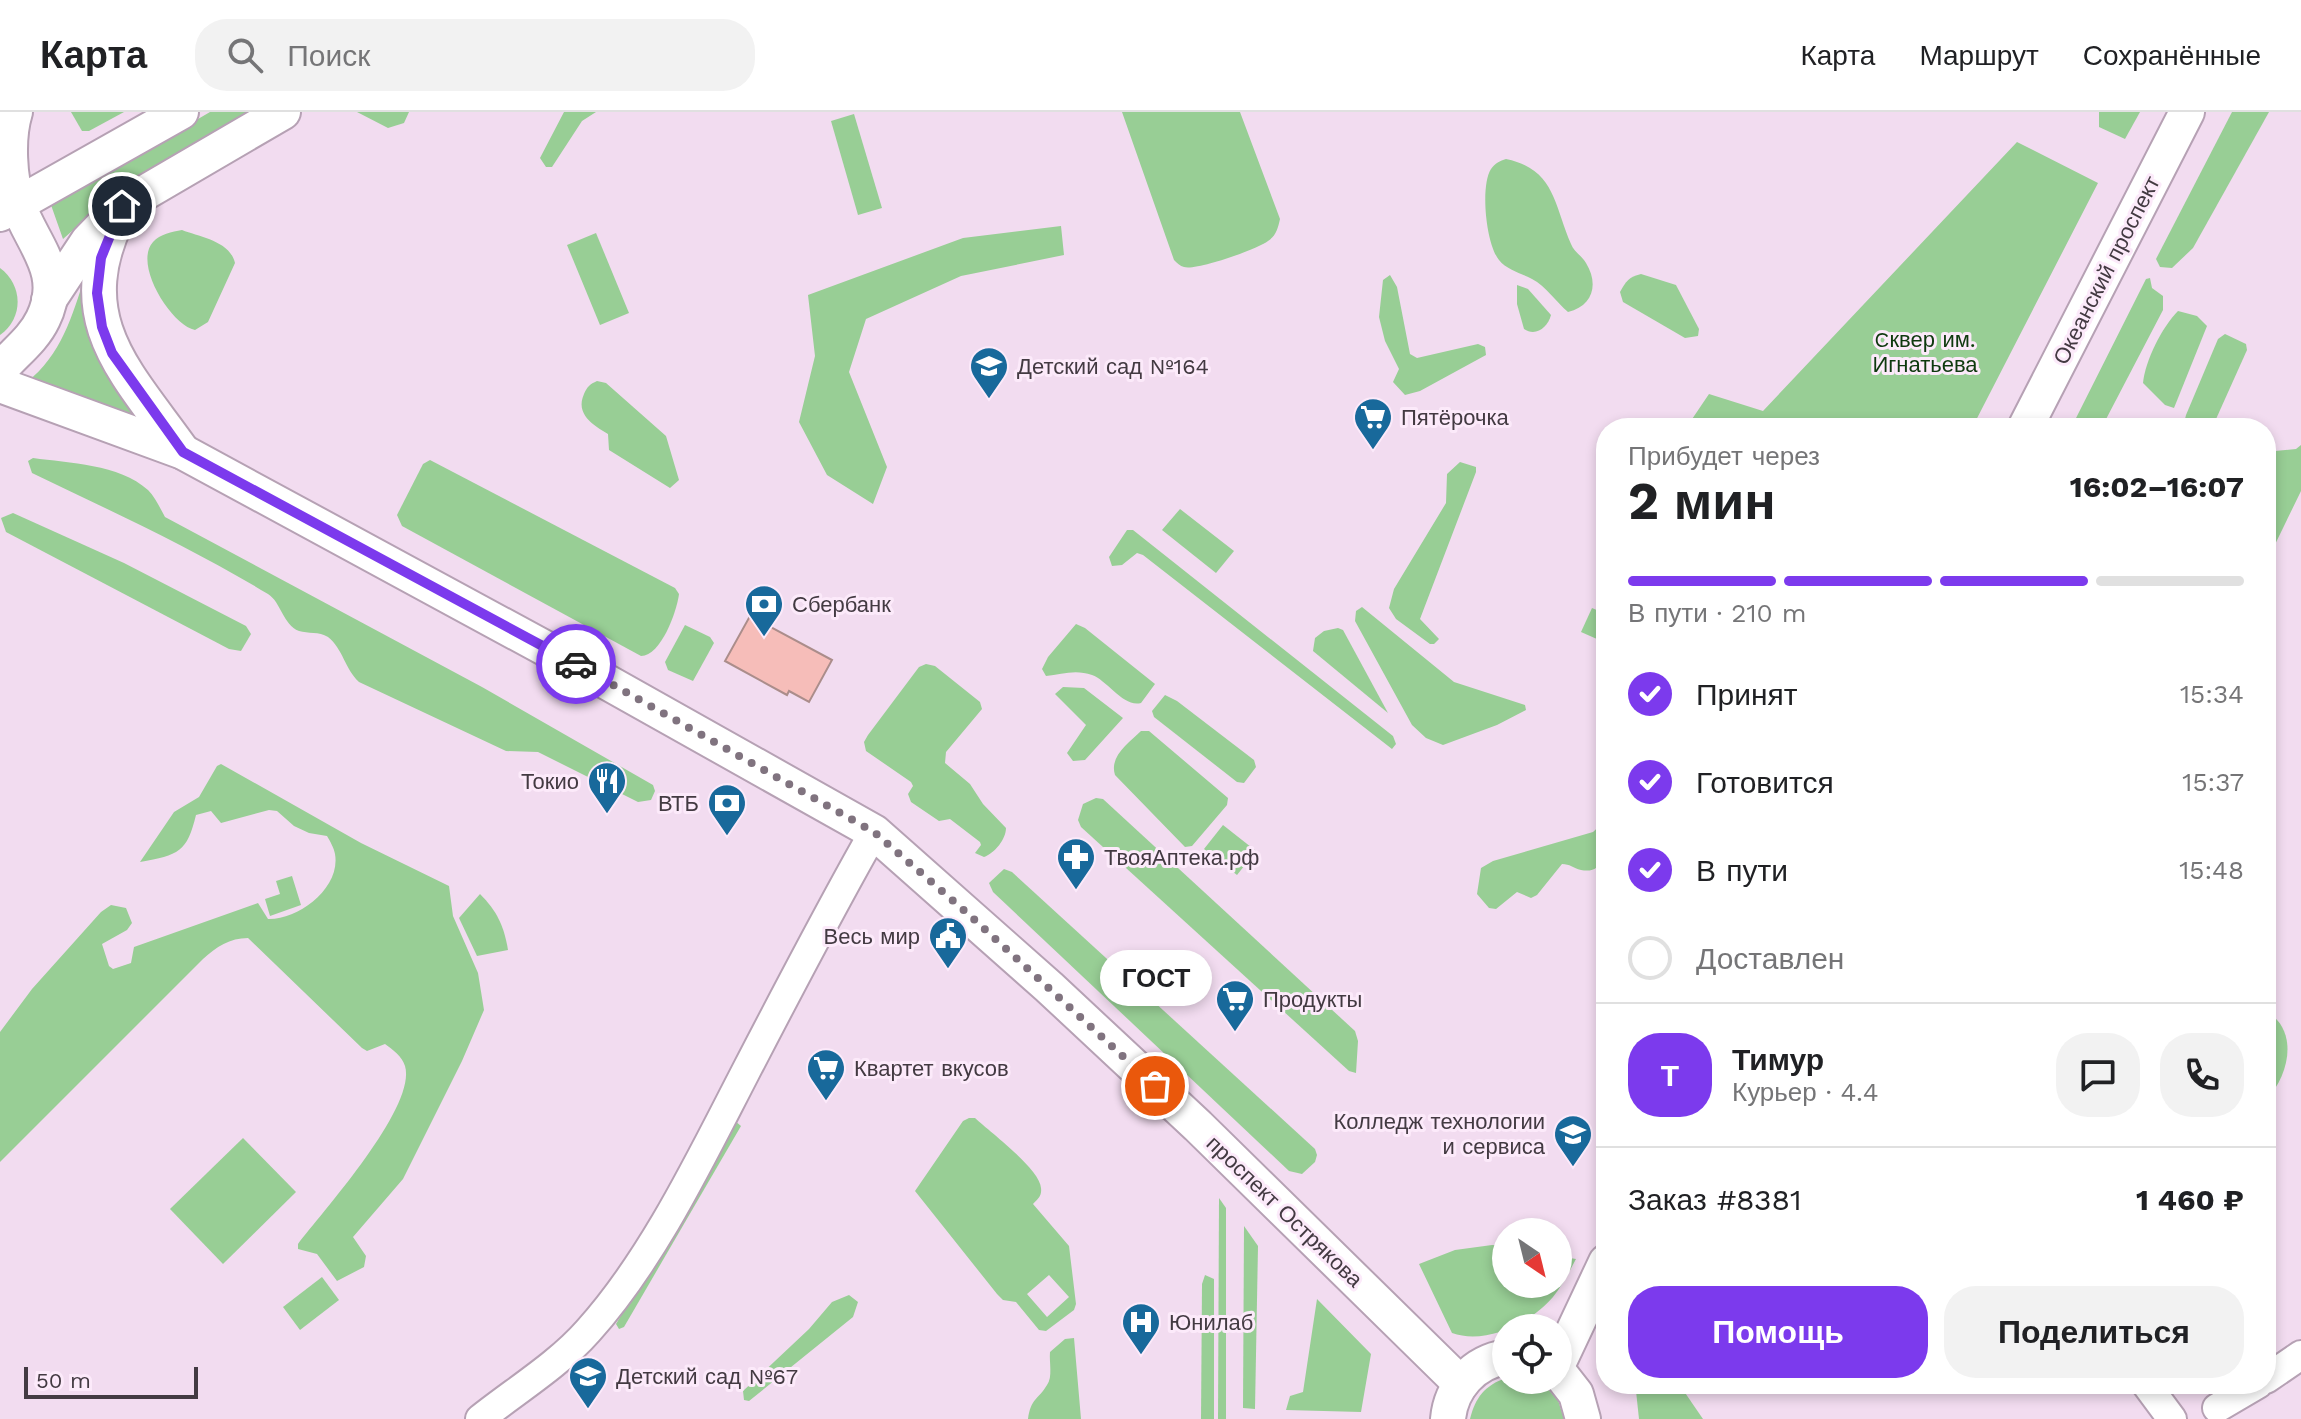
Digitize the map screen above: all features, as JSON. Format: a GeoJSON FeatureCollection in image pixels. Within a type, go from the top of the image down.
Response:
{"type":"FeatureCollection","features":[{"type":"Feature","properties":{"kind":"main road"},"geometry":{"type":"LineString","coordinates":[[6,217],[181,112]]}},
{"type":"Feature","properties":{"kind":"main road"},"geometry":{"type":"LineString","coordinates":[[49,300],[88,241],[122,206],[283,112]]}},
{"type":"Feature","properties":{"kind":"main road","name":"Океанский проспект"},"geometry":{"type":"LineString","coordinates":[[2030,418],[2187,112]]}},
{"type":"Feature","properties":{"kind":"main road"},"geometry":{"type":"LineString","coordinates":[[13,117],[19,141],[33,159],[45,166],[115,149]]}},
{"type":"Feature","properties":{"kind":"main road"},"geometry":{"type":"LineString","coordinates":[[6,217],[12,180],[13,117]]}},
{"type":"Feature","properties":{"kind":"main road"},"geometry":{"type":"LineString","coordinates":[[122,206],[101,258],[97,293],[102,327],[112,353],[183,452]]}},
{"type":"Feature","properties":{"kind":"main road"},"geometry":{"type":"LineString","coordinates":[[3,367],[33,336],[46,314],[50,286],[46,260],[6,217]]}},
{"type":"Feature","properties":{"kind":"main road","name":"проспект Острякова"},"geometry":{"type":"LineString","coordinates":[[3,367],[183,452],[598,677],[874,832],[1049,987],[1198,1126],[1461,1384]]}},
{"type":"Feature","properties":{"kind":"main road"},"geometry":{"type":"LineString","coordinates":[[1572,1334],[1596,1283]]}},
{"type":"Feature","properties":{"kind":"main road"},"geometry":{"type":"LineString","coordinates":[[1448,1419],[1461,1384],[1482,1365],[1492,1362]]}},
{"type":"Feature","properties":{"kind":"main road"},"geometry":{"type":"LineString","coordinates":[[1572,1389],[1583,1419]]}},
{"type":"Feature","properties":{"kind":"street"},"geometry":{"type":"LineString","coordinates":[[480,1419],[588,1331],[623,1285],[671,1213],[715,1135],[815,939],[874,832]]}},
{"type":"Feature","properties":{"kind":"street"},"geometry":{"type":"LineString","coordinates":[[2276,1372],[2301,1355]]}},
{"type":"Feature","properties":{"kind":"street"},"geometry":{"type":"LineString","coordinates":[[2153,1394],[2172,1419]]}},
{"type":"Feature","properties":{"kind":"street"},"geometry":{"type":"LineString","coordinates":[[2217,1408],[2241,1394]]}},
{"type":"Feature","properties":{"kind":"green space"},"geometry":{"type":"Polygon","coordinates":[[[71,112],[124,112],[89,131],[82,131],[71,112]]]}},
{"type":"Feature","properties":{"kind":"green space"},"geometry":{"type":"Polygon","coordinates":[[[210,112],[255,112],[113,195],[63,239],[51,205],[210,112]]]}},
{"type":"Feature","properties":{"kind":"green space"},"geometry":{"type":"Polygon","coordinates":[[[357,112],[409,112],[404,123],[388,128],[357,112]]]}},
{"type":"Feature","properties":{"kind":"green space"},"geometry":{"type":"Polygon","coordinates":[[[564,112],[596,112],[582,121],[552,167],[546,167],[540,158],[564,112]]]}},
{"type":"Feature","properties":{"kind":"green space"},"geometry":{"type":"Polygon","coordinates":[[[1122,112],[1240,112],[1280,219],[1273,237],[1262,245],[1213,263],[1184,267],[1177,263],[1122,112]]]}},
{"type":"Feature","properties":{"kind":"green space"},"geometry":{"type":"Polygon","coordinates":[[[2099,112],[2140,112],[2125,139],[2099,127],[2099,112]]]}},
{"type":"Feature","properties":{"kind":"green space"},"geometry":{"type":"Polygon","coordinates":[[[2232,112],[2269,112],[2193,248],[2172,268],[2160,267],[2156,259],[2232,112]]]}},
{"type":"Feature","properties":{"kind":"green space"},"geometry":{"type":"Polygon","coordinates":[[[854,114],[882,208],[858,215],[831,121],[854,114]]]}},
{"type":"Feature","properties":{"kind":"green space","name":"Cквер им. Игнатьева"},"geometry":{"type":"Polygon","coordinates":[[[2017,142],[2098,183],[1977,418],[1693,418],[1709,394],[1763,411],[2017,142]]]}},
{"type":"Feature","properties":{"kind":"green space"},"geometry":{"type":"Polygon","coordinates":[[[1506,159],[1522,164],[1544,180],[1572,247],[1590,271],[1591,293],[1576,309],[1568,312],[1542,286],[1506,266],[1494,252],[1488,229],[1486,188],[1491,169],[1506,159]]]}},
{"type":"Feature","properties":{"kind":"green space"},"geometry":{"type":"Polygon","coordinates":[[[1061,226],[1064,255],[961,276],[866,319],[849,372],[887,467],[873,504],[827,475],[799,422],[815,356],[808,295],[963,238],[1061,226]]]}},
{"type":"Feature","properties":{"kind":"green space"},"geometry":{"type":"Polygon","coordinates":[[[182,230],[221,245],[235,263],[208,322],[195,330],[185,326],[166,306],[151,278],[148,264],[148,252],[153,242],[163,235],[182,230]]]}},
{"type":"Feature","properties":{"kind":"green space"},"geometry":{"type":"Polygon","coordinates":[[[596,233],[629,313],[600,325],[567,245],[596,233]]]}},
{"type":"Feature","properties":{"kind":"green space"},"geometry":{"type":"Polygon","coordinates":[[[0,268],[13,283],[18,302],[13,320],[0,335],[0,268]]]}},
{"type":"Feature","properties":{"kind":"green space"},"geometry":{"type":"Polygon","coordinates":[[[1641,274],[1676,285],[1699,329],[1698,336],[1685,338],[1623,302],[1620,292],[1624,285],[1641,274]]]}},
{"type":"Feature","properties":{"kind":"green space"},"geometry":{"type":"Polygon","coordinates":[[[1390,275],[1397,287],[1410,354],[1417,358],[1478,344],[1485,347],[1486,355],[1420,391],[1405,395],[1393,382],[1399,369],[1385,341],[1379,317],[1383,280],[1390,275]]]}},
{"type":"Feature","properties":{"kind":"green space"},"geometry":{"type":"Polygon","coordinates":[[[85,276],[156,438],[27,382],[57,347],[85,276]]]}},
{"type":"Feature","properties":{"kind":"green space"},"geometry":{"type":"Polygon","coordinates":[[[2150,278],[2152,288],[2163,296],[2163,310],[2107,418],[2076,418],[2146,279],[2150,278]]]}},
{"type":"Feature","properties":{"kind":"green space"},"geometry":{"type":"Polygon","coordinates":[[[1517,285],[1528,289],[1551,315],[1541,330],[1533,332],[1524,329],[1517,304],[1517,285]]]}},
{"type":"Feature","properties":{"kind":"green space"},"geometry":{"type":"Polygon","coordinates":[[[2178,311],[2197,316],[2207,326],[2174,408],[2165,405],[2143,383],[2155,345],[2178,311]]]}},
{"type":"Feature","properties":{"kind":"green space"},"geometry":{"type":"Polygon","coordinates":[[[2225,334],[2246,344],[2247,350],[2216,418],[2185,418],[2186,415],[2218,339],[2225,334]]]}},
{"type":"Feature","properties":{"kind":"green space"},"geometry":{"type":"Polygon","coordinates":[[[597,381],[606,383],[666,436],[679,480],[670,488],[609,450],[608,434],[587,418],[582,401],[588,388],[597,381]]]}},
{"type":"Feature","properties":{"kind":"green space"},"geometry":{"type":"Polygon","coordinates":[[[2301,445],[2301,491],[2276,542],[2276,451],[2296,449],[2301,445]]]}},
{"type":"Feature","properties":{"kind":"green space"},"geometry":{"type":"Polygon","coordinates":[[[33,458],[93,466],[136,481],[151,493],[165,517],[482,687],[653,785],[655,791],[651,800],[638,802],[538,752],[506,751],[359,682],[328,637],[294,628],[268,594],[181,546],[32,473],[28,461],[33,458]]]}},
{"type":"Feature","properties":{"kind":"green space"},"geometry":{"type":"Polygon","coordinates":[[[430,460],[675,588],[679,594],[675,611],[655,649],[641,656],[402,526],[397,515],[423,464],[430,460]]]}},
{"type":"Feature","properties":{"kind":"green space"},"geometry":{"type":"Polygon","coordinates":[[[1460,462],[1476,467],[1476,472],[1420,619],[1439,639],[1430,644],[1396,619],[1389,608],[1394,589],[1446,503],[1447,474],[1460,462]]]}},
{"type":"Feature","properties":{"kind":"green space"},"geometry":{"type":"Polygon","coordinates":[[[1180,509],[1234,551],[1216,573],[1162,530],[1180,509]]]}},
{"type":"Feature","properties":{"kind":"green space"},"geometry":{"type":"Polygon","coordinates":[[[13,513],[124,563],[246,626],[251,634],[241,651],[229,649],[6,532],[1,518],[13,513]]]}},
{"type":"Feature","properties":{"kind":"green space"},"geometry":{"type":"Polygon","coordinates":[[[1127,530],[1133,530],[1393,736],[1396,744],[1392,749],[1143,555],[1137,553],[1122,565],[1112,566],[1109,557],[1127,530]]]}},
{"type":"Feature","properties":{"kind":"green space"},"geometry":{"type":"Polygon","coordinates":[[[1362,607],[1454,682],[1525,705],[1526,710],[1497,725],[1443,745],[1426,738],[1412,725],[1355,621],[1356,611],[1362,607]]]}},
{"type":"Feature","properties":{"kind":"green space"},"geometry":{"type":"Polygon","coordinates":[[[1592,608],[1596,610],[1596,639],[1581,632],[1592,608]]]}},
{"type":"Feature","properties":{"kind":"green space"},"geometry":{"type":"Polygon","coordinates":[[[1076,624],[1155,684],[1141,703],[1122,698],[1098,678],[1086,673],[1046,676],[1042,669],[1048,657],[1076,624]]]}},
{"type":"Feature","properties":{"kind":"green space"},"geometry":{"type":"Polygon","coordinates":[[[685,625],[710,637],[714,643],[693,681],[668,670],[665,662],[685,625]]]}},
{"type":"Feature","properties":{"kind":"green space"},"geometry":{"type":"Polygon","coordinates":[[[1343,630],[1388,713],[1313,651],[1315,638],[1324,631],[1343,630]]]}},
{"type":"Feature","properties":{"kind":"green space"},"geometry":{"type":"Polygon","coordinates":[[[926,664],[935,666],[980,702],[982,709],[946,752],[945,763],[970,784],[983,804],[1006,828],[999,845],[984,857],[975,853],[980,842],[950,819],[939,821],[911,802],[908,794],[913,786],[911,782],[866,751],[864,742],[868,735],[919,667],[926,664]]]}},
{"type":"Feature","properties":{"kind":"green space"},"geometry":{"type":"Polygon","coordinates":[[[1063,687],[1084,688],[1123,718],[1085,760],[1073,761],[1067,753],[1086,725],[1055,694],[1063,687]]]}},
{"type":"Feature","properties":{"kind":"green space"},"geometry":{"type":"Polygon","coordinates":[[[1165,695],[1254,760],[1256,767],[1244,783],[1237,782],[1154,717],[1152,711],[1165,695]]]}},
{"type":"Feature","properties":{"kind":"green space"},"geometry":{"type":"Polygon","coordinates":[[[1141,731],[1149,731],[1228,798],[1227,805],[1192,846],[1185,847],[1115,775],[1117,756],[1141,731]]]}},
{"type":"Feature","properties":{"kind":"green space"},"geometry":{"type":"Polygon","coordinates":[[[221,764],[361,843],[449,886],[453,916],[478,973],[484,1010],[462,1061],[403,1179],[353,1237],[366,1256],[364,1267],[337,1281],[317,1254],[298,1249],[298,1244],[366,1158],[383,1131],[405,1084],[405,1066],[385,1044],[367,1051],[362,1048],[248,938],[224,944],[203,959],[0,1162],[0,1032],[32,989],[101,912],[111,905],[126,908],[132,923],[127,930],[102,944],[109,966],[113,969],[131,963],[134,947],[258,903],[268,919],[292,914],[315,900],[331,879],[335,854],[327,836],[309,833],[294,826],[277,811],[269,810],[221,823],[211,811],[196,815],[189,837],[179,850],[140,862],[174,812],[199,797],[221,764]]]}},
{"type":"Feature","properties":{"kind":"green space"},"geometry":{"type":"Polygon","coordinates":[[[1096,798],[1103,799],[1355,1031],[1358,1041],[1356,1073],[1349,1071],[1081,827],[1078,820],[1083,804],[1096,798]]]}},
{"type":"Feature","properties":{"kind":"green space"},"geometry":{"type":"Polygon","coordinates":[[[1223,825],[1256,851],[1237,875],[1204,849],[1223,825]]]}},
{"type":"Feature","properties":{"kind":"green space"},"geometry":{"type":"Polygon","coordinates":[[[1596,829],[1596,867],[1581,870],[1562,864],[1537,895],[1531,898],[1517,892],[1496,909],[1489,908],[1477,894],[1481,868],[1493,861],[1596,829]]]}},
{"type":"Feature","properties":{"kind":"green space"},"geometry":{"type":"Polygon","coordinates":[[[1004,869],[1012,872],[1315,1149],[1315,1162],[1302,1174],[1289,1171],[993,892],[989,883],[1004,869]]]}},
{"type":"Feature","properties":{"kind":"green space"},"geometry":{"type":"Polygon","coordinates":[[[292,876],[301,905],[270,916],[265,899],[280,894],[276,881],[292,876]]]}},
{"type":"Feature","properties":{"kind":"green space"},"geometry":{"type":"Polygon","coordinates":[[[480,894],[499,919],[508,950],[477,956],[459,918],[480,894]]]}},
{"type":"Feature","properties":{"kind":"green space"},"geometry":{"type":"Polygon","coordinates":[[[2276,1019],[2287,1041],[2281,1078],[2276,1087],[2276,1019]]]}},
{"type":"Feature","properties":{"kind":"green space"},"geometry":{"type":"Polygon","coordinates":[[[975,1118],[1032,1171],[1041,1191],[1033,1204],[1069,1246],[1076,1304],[1074,1310],[1046,1331],[1039,1330],[1016,1302],[1003,1300],[997,1294],[915,1191],[963,1121],[975,1118]],[[1049,1275],[1027,1294],[1047,1317],[1069,1297],[1049,1275]]]}},
{"type":"Feature","properties":{"kind":"green space"},"geometry":{"type":"Polygon","coordinates":[[[735,1121],[741,1126],[624,1327],[619,1329],[616,1324],[735,1121]]]}},
{"type":"Feature","properties":{"kind":"green space"},"geometry":{"type":"Polygon","coordinates":[[[243,1138],[296,1192],[223,1264],[170,1209],[243,1138]]]}},
{"type":"Feature","properties":{"kind":"green space"},"geometry":{"type":"Polygon","coordinates":[[[1219,1198],[1226,1208],[1226,1419],[1218,1419],[1219,1198]]]}},
{"type":"Feature","properties":{"kind":"green space"},"geometry":{"type":"Polygon","coordinates":[[[1244,1226],[1258,1246],[1255,1409],[1243,1408],[1244,1226]]]}},
{"type":"Feature","properties":{"kind":"green space"},"geometry":{"type":"Polygon","coordinates":[[[1492,1245],[1492,1298],[1552,1298],[1534,1314],[1492,1314],[1492,1334],[1465,1336],[1452,1333],[1419,1264],[1455,1250],[1492,1245]]]}},
{"type":"Feature","properties":{"kind":"green space"},"geometry":{"type":"Polygon","coordinates":[[[1205,1275],[1214,1279],[1214,1419],[1201,1419],[1202,1284],[1205,1275]]]}},
{"type":"Feature","properties":{"kind":"green space"},"geometry":{"type":"Polygon","coordinates":[[[322,1277],[339,1300],[300,1330],[283,1307],[322,1277]]]}},
{"type":"Feature","properties":{"kind":"green space"},"geometry":{"type":"Polygon","coordinates":[[[849,1295],[858,1302],[853,1317],[749,1401],[744,1400],[743,1391],[809,1329],[832,1302],[849,1295]]]}},
{"type":"Feature","properties":{"kind":"green space"},"geometry":{"type":"Polygon","coordinates":[[[1317,1299],[1371,1354],[1361,1412],[1286,1410],[1290,1396],[1303,1392],[1317,1299]]]}},
{"type":"Feature","properties":{"kind":"green space"},"geometry":{"type":"Polygon","coordinates":[[[1074,1338],[1081,1419],[1028,1419],[1033,1403],[1049,1382],[1050,1352],[1065,1339],[1074,1338]]]}},
{"type":"Feature","properties":{"kind":"green space"},"geometry":{"type":"Polygon","coordinates":[[[1492,1384],[1492,1394],[1552,1394],[1558,1400],[1564,1419],[1470,1419],[1482,1393],[1492,1384]]]}},
{"type":"Feature","properties":{"kind":"green space"},"geometry":{"type":"Polygon","coordinates":[[[1636,1394],[1686,1394],[1703,1419],[1639,1419],[1636,1394]]]}},
{"type":"Feature","properties":{"kind":"building","name":"Сбербанк"},"geometry":{"type":"Polygon","coordinates":[[[750,616],[832,660],[809,702],[789,691],[787,695],[725,661],[750,616]]]}},
{"type":"Feature","properties":{"kind":"way so far"},"geometry":{"type":"LineString","coordinates":[[576,664],[874,832],[913,864],[1155,1086]]}},
{"type":"Feature","properties":{"kind":"place","name":"Детский сад №164"},"geometry":{"type":"Point","coordinates":[989,400]}},
{"type":"Feature","properties":{"kind":"place","name":"Пятёрочка"},"geometry":{"type":"Point","coordinates":[1373,451]}},
{"type":"Feature","properties":{"kind":"place","name":"Сбербанк"},"geometry":{"type":"Point","coordinates":[764,638]}},
{"type":"Feature","properties":{"kind":"place","name":"Токио"},"geometry":{"type":"Point","coordinates":[607,815]}},
{"type":"Feature","properties":{"kind":"place","name":"ВТБ"},"geometry":{"type":"Point","coordinates":[727,837]}},
{"type":"Feature","properties":{"kind":"place","name":"ТвояАптека.рф"},"geometry":{"type":"Point","coordinates":[1076,891]}},
{"type":"Feature","properties":{"kind":"place","name":"Весь мир"},"geometry":{"type":"Point","coordinates":[948,970]}},
{"type":"Feature","properties":{"kind":"place","name":"Продукты"},"geometry":{"type":"Point","coordinates":[1235,1033]}},
{"type":"Feature","properties":{"kind":"place","name":"ГОСТ"},"geometry":{"type":"Point","coordinates":[1155,1086]}},
{"type":"Feature","properties":{"kind":"place","name":"Квартет вкусов"},"geometry":{"type":"Point","coordinates":[826,1102]}},
{"type":"Feature","properties":{"kind":"place","name":"Колледж технологии и сервиса"},"geometry":{"type":"Point","coordinates":[1573,1168]}},
{"type":"Feature","properties":{"kind":"place","name":"Юнилаб"},"geometry":{"type":"Point","coordinates":[1141,1356]}},
{"type":"Feature","properties":{"kind":"place","name":"Детский сад №67"},"geometry":{"type":"Point","coordinates":[588,1410]}},
{"type":"Feature","properties":{"kind":"route"},"geometry":{"type":"LineString","coordinates":[[122,206],[101,258],[97,293],[102,327],[112,353],[183,452],[576,664]]}}]}
